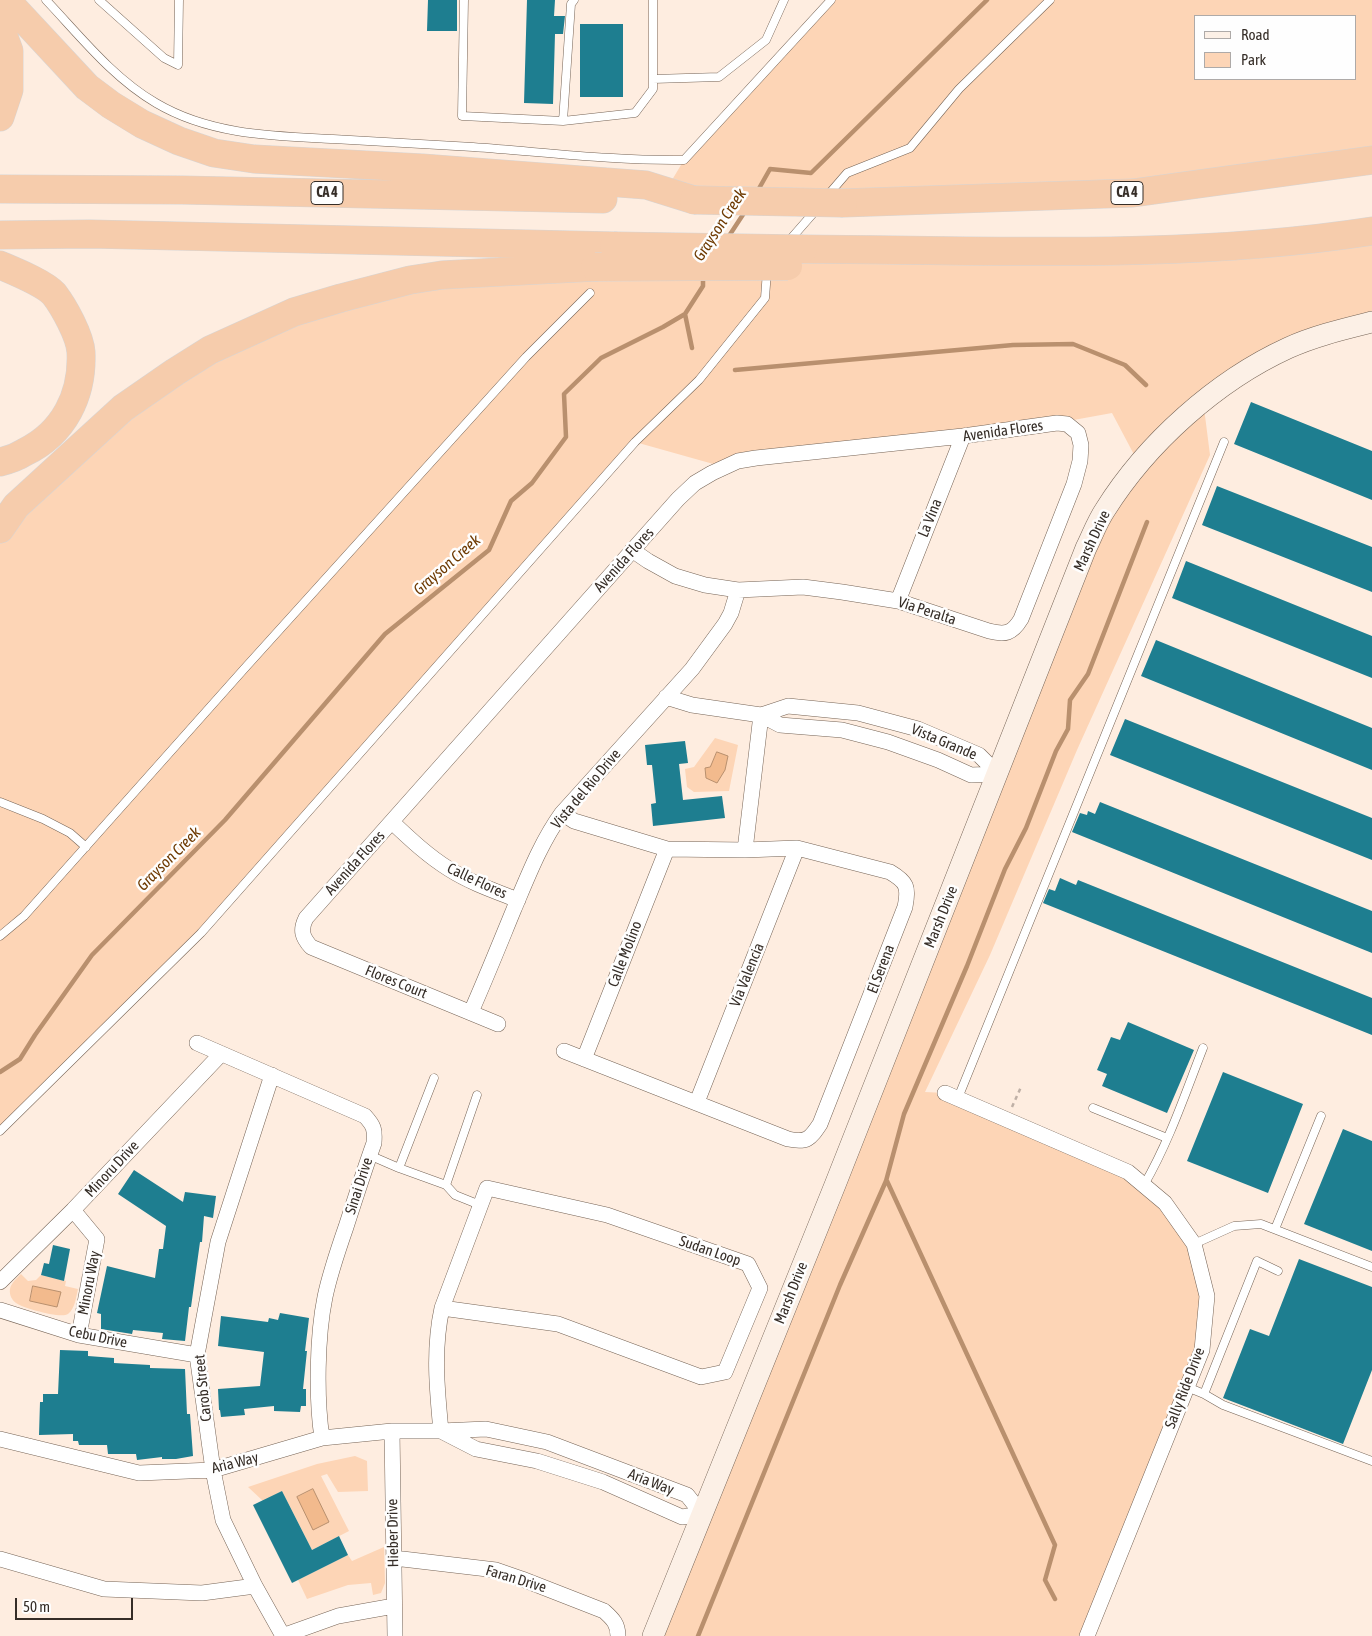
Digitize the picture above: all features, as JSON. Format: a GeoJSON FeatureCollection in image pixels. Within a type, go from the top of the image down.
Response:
{"type":"FeatureCollection","features":[{"type":"Feature","properties":{"kind":"highway"},"geometry":{"type":"LineString","coordinates":[[6,0],[87,87],[111,105],[142,124],[179,141],[214,153],[254,158],[422,168],[646,185],[659,195]]}},
{"type":"Feature","properties":{"kind":"highway"},"geometry":{"type":"LineString","coordinates":[[0,26],[9,51],[9,90],[0,117]]}},
{"type":"Feature","properties":{"kind":"highway","name":"CA 4"},"geometry":{"type":"LineString","coordinates":[[0,189],[659,195],[694,200],[843,203],[1133,193],[1372,160]]}},
{"type":"Feature","properties":{"kind":"highway"},"geometry":{"type":"LineString","coordinates":[[0,529],[16,506],[123,408],[174,372],[210,350],[294,312],[410,280],[434,277],[593,280],[796,257],[1058,250],[1182,249],[1299,240],[1372,231]]}},
{"type":"Feature","properties":{"kind":"highway"},"geometry":{"type":"LineString","coordinates":[[0,235],[90,234],[614,246],[796,257]]}},
{"type":"Feature","properties":{"kind":"highway"},"geometry":{"type":"LineString","coordinates":[[0,265],[23,274],[52,292],[70,317],[81,350],[80,383],[70,410],[54,433],[34,448],[9,460],[0,462]]}},
{"type":"Feature","properties":{"kind":"street","name":"Marsh Drive"},"geometry":{"type":"LineString","coordinates":[[654,1636],[835,1185],[1086,548],[1104,511],[1139,464],[1168,432],[1203,400],[1243,371],[1289,347],[1341,329],[1372,322]]}},
{"type":"Feature","properties":{"kind":"street","name":"Avenida Flores"},"geometry":{"type":"LineString","coordinates":[[302,932],[302,925],[306,918],[632,550],[695,483],[738,461],[963,436],[1057,423],[1067,424],[1074,429]]}},
{"type":"Feature","properties":{"kind":"street","name":"Via Peralta"},"geometry":{"type":"LineString","coordinates":[[632,550],[675,576],[705,584],[738,590],[803,588],[842,592],[898,601],[994,632],[1008,632],[1016,628],[1021,619],[1074,484],[1080,461],[1081,445],[1078,433],[1074,429]]}},
{"type":"Feature","properties":{"kind":"street","name":"La Vina"},"geometry":{"type":"LineString","coordinates":[[898,601],[963,436]]}},
{"type":"Feature","properties":{"kind":"street","name":"Vista del Rio Drive"},"geometry":{"type":"LineString","coordinates":[[472,1012],[543,843],[562,813],[692,669],[725,624],[738,590]]}},
{"type":"Feature","properties":{"kind":"street","name":"Vista Grande"},"geometry":{"type":"LineString","coordinates":[[666,697],[692,706],[761,715],[780,725],[842,730],[888,742],[938,760],[971,775],[998,774]]}},
{"type":"Feature","properties":{"kind":"street","name":"Vista Grande"},"geometry":{"type":"LineString","coordinates":[[761,715],[788,706],[858,713],[918,729],[979,755],[998,774]]}},
{"type":"Feature","properties":{"kind":"street"},"geometry":{"type":"LineString","coordinates":[[746,850],[761,715]]}},
{"type":"Feature","properties":{"kind":"street","name":"El Serena"},"geometry":{"type":"LineString","coordinates":[[562,813],[574,822],[667,849],[746,850],[797,848],[890,872],[900,878],[907,886],[908,894],[905,907],[824,1114],[814,1133],[807,1140],[788,1139],[564,1051]]}},
{"type":"Feature","properties":{"kind":"street","name":"Calle Flores"},"geometry":{"type":"LineString","coordinates":[[392,822],[422,850],[450,870],[484,887],[518,900]]}},
{"type":"Feature","properties":{"kind":"street","name":"Via Valencia"},"geometry":{"type":"LineString","coordinates":[[696,1102],[797,848]]}},
{"type":"Feature","properties":{"kind":"street","name":"Calle Molino"},"geometry":{"type":"LineString","coordinates":[[584,1059],[667,849]]}},
{"type":"Feature","properties":{"kind":"street","name":"Flores Court"},"geometry":{"type":"LineString","coordinates":[[302,932],[303,938],[311,947],[498,1024]]}},
{"type":"Feature","properties":{"kind":"street","name":"Sinai Drive"},"geometry":{"type":"LineString","coordinates":[[198,1043],[365,1116],[373,1125],[374,1143],[335,1258],[325,1297],[320,1328],[319,1365],[319,1418],[322,1438]]}},
{"type":"Feature","properties":{"kind":"street","name":"Minoru Drive"},"geometry":{"type":"LineString","coordinates":[[0,1282],[73,1210],[221,1054]]}},
{"type":"Feature","properties":{"kind":"street","name":"Carob Street"},"geometry":{"type":"LineString","coordinates":[[272,1075],[218,1242],[197,1355],[213,1470],[223,1520],[282,1636]]}},
{"type":"Feature","properties":{"kind":"street","name":"Sally Ride Drive"},"geometry":{"type":"LineString","coordinates":[[951,1096],[1128,1172],[1165,1203],[1194,1244],[1207,1296],[1202,1350],[1087,1636]]}},
{"type":"Feature","properties":{"kind":"street","name":"Sudan Loop"},"geometry":{"type":"LineString","coordinates":[[440,1431],[436,1375],[438,1328],[442,1308],[487,1188],[607,1214],[748,1264],[760,1288],[725,1372],[701,1377],[558,1324],[442,1308]]}},
{"type":"Feature","properties":{"kind":"street","name":"Minoru Way"},"geometry":{"type":"LineString","coordinates":[[73,1210],[97,1238],[79,1334]]}},
{"type":"Feature","properties":{"kind":"street","name":"Cebu Drive"},"geometry":{"type":"LineString","coordinates":[[0,1310],[79,1334],[197,1355]]}},
{"type":"Feature","properties":{"kind":"street","name":"Aria Way"},"geometry":{"type":"LineString","coordinates":[[0,1439],[139,1473],[213,1470],[322,1438],[392,1431],[486,1429],[547,1442],[687,1496],[702,1514]]}},
{"type":"Feature","properties":{"kind":"street","name":"Hieber Drive"},"geometry":{"type":"LineString","coordinates":[[392,1431],[395,1636]]}},
{"type":"Feature","properties":{"kind":"street","name":"Aria Way"},"geometry":{"type":"LineString","coordinates":[[440,1431],[476,1449],[537,1461],[603,1482],[682,1517],[702,1514]]}},
{"type":"Feature","properties":{"kind":"street","name":"Faran Drive"},"geometry":{"type":"LineString","coordinates":[[394,1558],[496,1570],[522,1579],[604,1611],[614,1620],[618,1629],[618,1636]]}},
{"type":"Feature","properties":{"kind":"street"},"geometry":{"type":"LineString","coordinates":[[0,1559],[104,1589],[202,1592],[255,1586]]}},
{"type":"Feature","properties":{"kind":"street"},"geometry":{"type":"LineString","coordinates":[[282,1636],[338,1616],[394,1606]]}},
{"type":"Feature","properties":{"kind":"lane"},"geometry":{"type":"LineString","coordinates":[[46,0],[127,83],[156,104],[191,120],[227,130],[264,135],[473,147],[645,161],[684,160],[831,0]]}},
{"type":"Feature","properties":{"kind":"lane"},"geometry":{"type":"LineString","coordinates":[[99,0],[164,58],[178,64],[179,0]]}},
{"type":"Feature","properties":{"kind":"lane"},"geometry":{"type":"LineString","coordinates":[[464,0],[462,116],[563,120],[635,113],[653,89],[653,0]]}},
{"type":"Feature","properties":{"kind":"lane"},"geometry":{"type":"LineString","coordinates":[[563,120],[571,4],[574,0]]}},
{"type":"Feature","properties":{"kind":"lane"},"geometry":{"type":"LineString","coordinates":[[653,79],[719,77],[766,40],[784,0]]}},
{"type":"Feature","properties":{"kind":"lane"},"geometry":{"type":"LineString","coordinates":[[0,1131],[201,933],[636,442],[699,380],[764,298],[767,266],[848,173],[910,148],[959,89],[1050,0]]}},
{"type":"Feature","properties":{"kind":"lane"},"geometry":{"type":"LineString","coordinates":[[0,936],[24,916],[593,280]]}},
{"type":"Feature","properties":{"kind":"lane"},"geometry":{"type":"LineString","coordinates":[[951,1096],[1224,442]]}},
{"type":"Feature","properties":{"kind":"lane"},"geometry":{"type":"LineString","coordinates":[[0,802],[70,833],[86,847]]}},
{"type":"Feature","properties":{"kind":"lane"},"geometry":{"type":"LineString","coordinates":[[1144,1185],[1154,1169],[1203,1048]]}},
{"type":"Feature","properties":{"kind":"lane"},"geometry":{"type":"LineString","coordinates":[[399,1168],[434,1078]]}},
{"type":"Feature","properties":{"kind":"lane"},"geometry":{"type":"LineString","coordinates":[[446,1185],[478,1095]]}},
{"type":"Feature","properties":{"kind":"lane"},"geometry":{"type":"LineString","coordinates":[[1093,1108],[1167,1138]]}},
{"type":"Feature","properties":{"kind":"lane"},"geometry":{"type":"LineString","coordinates":[[1275,1229],[1322,1116]]}},
{"type":"Feature","properties":{"kind":"lane"},"geometry":{"type":"LineString","coordinates":[[369,1156],[446,1185],[455,1194],[480,1205]]}},
{"type":"Feature","properties":{"kind":"lane"},"geometry":{"type":"LineString","coordinates":[[1194,1244],[1234,1226],[1261,1224],[1372,1267]]}},
{"type":"Feature","properties":{"kind":"lane"},"geometry":{"type":"LineString","coordinates":[[1204,1394],[1257,1261],[1278,1271]]}},
{"type":"Feature","properties":{"kind":"lane"},"geometry":{"type":"LineString","coordinates":[[1187,1387],[1223,1405],[1372,1461]]}},
{"type":"Feature","properties":{"kind":"path"},"geometry":{"type":"LineString","coordinates":[[1006,1120],[1020,1087]]}},
{"type":"Feature","properties":{"kind":"green space"},"geometry":{"type":"Polygon","coordinates":[[[831,0],[1372,0],[1372,160],[1133,193],[660,200],[684,160],[831,0]]]}},
{"type":"Feature","properties":{"kind":"green space"},"geometry":{"type":"Polygon","coordinates":[[[1372,230],[1372,322],[1341,329],[1203,400],[1210,455],[1077,750],[990,955],[925,1092],[945,1093],[1128,1172],[1194,1244],[1207,1296],[1202,1350],[1087,1636],[655,1636],[1086,548],[1139,464],[1112,413],[1057,423],[724,467],[635,442],[201,933],[0,1131],[0,529],[123,408],[341,298],[544,246],[803,249],[1372,230]]]}},
{"type":"Feature","properties":{"kind":"green space"},"geometry":{"type":"Polygon","coordinates":[[[715,738],[738,745],[729,791],[694,792],[687,787],[685,769],[694,767],[715,738]]]}},
{"type":"Feature","properties":{"kind":"green space"},"geometry":{"type":"Polygon","coordinates":[[[21,1274],[28,1281],[36,1280],[41,1275],[66,1281],[65,1286],[78,1289],[75,1303],[70,1312],[64,1315],[50,1314],[16,1303],[11,1297],[10,1289],[21,1274]]]}},
{"type":"Feature","properties":{"kind":"green space"},"geometry":{"type":"Polygon","coordinates":[[[355,1456],[367,1461],[368,1491],[338,1492],[327,1474],[321,1476],[349,1531],[312,1550],[282,1491],[263,1501],[248,1487],[317,1464],[355,1456]]]}},
{"type":"Feature","properties":{"kind":"green space"},"geometry":{"type":"Polygon","coordinates":[[[384,1547],[385,1583],[381,1593],[373,1595],[371,1583],[348,1585],[307,1599],[298,1580],[348,1555],[352,1561],[384,1547]]]}},
{"type":"Feature","properties":{"kind":"shaded area"},"geometry":{"type":"Polygon","coordinates":[[[717,752],[728,756],[725,770],[717,783],[706,778],[705,768],[710,767],[717,752]]]}},
{"type":"Feature","properties":{"kind":"shaded area"},"geometry":{"type":"Polygon","coordinates":[[[33,1286],[61,1292],[57,1307],[30,1301],[33,1286]]]}},
{"type":"Feature","properties":{"kind":"shaded area"},"geometry":{"type":"Polygon","coordinates":[[[313,1489],[329,1522],[313,1530],[297,1497],[313,1489]]]}},
{"type":"Feature","properties":{"kind":"building"},"geometry":{"type":"Polygon","coordinates":[[[428,0],[457,0],[457,31],[427,31],[428,0]]]}},
{"type":"Feature","properties":{"kind":"building"},"geometry":{"type":"Polygon","coordinates":[[[527,0],[555,0],[554,16],[565,16],[563,34],[555,34],[553,104],[524,103],[527,0]]]}},
{"type":"Feature","properties":{"kind":"building"},"geometry":{"type":"Polygon","coordinates":[[[580,24],[623,24],[623,97],[580,97],[580,24]]]}},
{"type":"Feature","properties":{"kind":"building"},"geometry":{"type":"Polygon","coordinates":[[[1251,402],[1372,451],[1372,500],[1234,444],[1251,402]]]}},
{"type":"Feature","properties":{"kind":"building"},"geometry":{"type":"Polygon","coordinates":[[[1217,486],[1372,547],[1372,592],[1202,525],[1217,486]]]}},
{"type":"Feature","properties":{"kind":"building"},"geometry":{"type":"Polygon","coordinates":[[[1186,561],[1372,636],[1372,678],[1172,598],[1186,561]]]}},
{"type":"Feature","properties":{"kind":"building"},"geometry":{"type":"Polygon","coordinates":[[[1156,640],[1372,728],[1372,770],[1141,676],[1156,640]]]}},
{"type":"Feature","properties":{"kind":"building"},"geometry":{"type":"Polygon","coordinates":[[[1125,719],[1372,818],[1372,860],[1110,755],[1125,719]]]}},
{"type":"Feature","properties":{"kind":"building"},"geometry":{"type":"Polygon","coordinates":[[[685,741],[688,763],[679,764],[683,800],[722,796],[725,818],[653,826],[651,804],[656,803],[652,765],[647,765],[645,745],[685,741]]]}},
{"type":"Feature","properties":{"kind":"building"},"geometry":{"type":"Polygon","coordinates":[[[1100,802],[1372,911],[1372,953],[1072,832],[1080,813],[1087,815],[1088,811],[1095,814],[1100,802]]]}},
{"type":"Feature","properties":{"kind":"building"},"geometry":{"type":"Polygon","coordinates":[[[1060,878],[1076,885],[1078,880],[1372,998],[1372,1035],[1043,903],[1049,889],[1055,891],[1060,878]]]}},
{"type":"Feature","properties":{"kind":"building"},"geometry":{"type":"Polygon","coordinates":[[[1128,1022],[1194,1050],[1167,1113],[1102,1086],[1107,1074],[1097,1070],[1111,1037],[1120,1040],[1128,1022]]]}},
{"type":"Feature","properties":{"kind":"building"},"geometry":{"type":"Polygon","coordinates":[[[1223,1072],[1303,1104],[1268,1193],[1187,1161],[1223,1072]]]}},
{"type":"Feature","properties":{"kind":"building"},"geometry":{"type":"Polygon","coordinates":[[[1343,1129],[1372,1141],[1372,1251],[1304,1224],[1343,1129]]]}},
{"type":"Feature","properties":{"kind":"building"},"geometry":{"type":"Polygon","coordinates":[[[134,1170],[183,1202],[185,1192],[216,1196],[213,1218],[204,1216],[202,1242],[200,1242],[185,1341],[162,1339],[163,1333],[133,1330],[132,1334],[101,1329],[101,1314],[97,1313],[107,1266],[155,1278],[159,1249],[163,1249],[166,1226],[118,1194],[134,1170]]]}},
{"type":"Feature","properties":{"kind":"building"},"geometry":{"type":"Polygon","coordinates":[[[53,1245],[70,1249],[64,1281],[41,1275],[44,1263],[49,1264],[53,1245]]]}},
{"type":"Feature","properties":{"kind":"building"},"geometry":{"type":"Polygon","coordinates":[[[1299,1259],[1372,1287],[1372,1370],[1343,1444],[1223,1398],[1250,1329],[1269,1336],[1299,1259]]]}},
{"type":"Feature","properties":{"kind":"building"},"geometry":{"type":"Polygon","coordinates":[[[280,1313],[309,1318],[303,1389],[306,1389],[306,1406],[301,1406],[300,1412],[274,1411],[274,1406],[244,1409],[245,1415],[221,1417],[218,1389],[260,1386],[264,1352],[218,1346],[221,1316],[268,1322],[269,1318],[278,1320],[280,1313]]]}},
{"type":"Feature","properties":{"kind":"building"},"geometry":{"type":"Polygon","coordinates":[[[60,1350],[88,1351],[88,1356],[114,1358],[114,1363],[150,1365],[150,1368],[185,1369],[187,1414],[190,1414],[193,1456],[176,1459],[162,1459],[162,1457],[137,1460],[136,1454],[108,1454],[107,1445],[79,1445],[78,1441],[73,1441],[73,1434],[39,1435],[40,1402],[43,1402],[43,1394],[58,1394],[60,1350]]]}},
{"type":"Feature","properties":{"kind":"building"},"geometry":{"type":"Polygon","coordinates":[[[282,1491],[312,1550],[339,1536],[348,1555],[292,1583],[253,1505],[282,1491]]]}},
{"type":"Feature","properties":{"kind":"waterway","name":"Grayson Creek"},"geometry":{"type":"LineString","coordinates":[[757,192],[770,169],[811,173],[987,0]]}},
{"type":"Feature","properties":{"kind":"waterway","name":"Grayson Creek"},"geometry":{"type":"LineString","coordinates":[[727,239],[746,210]]}},
{"type":"Feature","properties":{"kind":"waterway","name":"Grayson Creek"},"geometry":{"type":"LineString","coordinates":[[0,1072],[20,1059],[92,955],[225,820],[385,634],[489,550],[511,501],[532,483],[566,437],[564,394],[601,358],[685,314],[703,286],[703,276]]}},
{"type":"Feature","properties":{"kind":"waterway"},"geometry":{"type":"LineString","coordinates":[[685,314],[692,348]]}},
{"type":"Feature","properties":{"kind":"waterway"},"geometry":{"type":"LineString","coordinates":[[735,370],[1013,345],[1073,344],[1125,365],[1146,385]]}},
{"type":"Feature","properties":{"kind":"waterway"},"geometry":{"type":"LineString","coordinates":[[698,1636],[840,1285],[886,1181],[904,1114],[967,966],[1005,869],[1026,828],[1056,751],[1068,729],[1070,700],[1088,674],[1147,522]]}},
{"type":"Feature","properties":{"kind":"waterway"},"geometry":{"type":"LineString","coordinates":[[887,1181],[1055,1545],[1045,1580],[1055,1599]]}}]}
